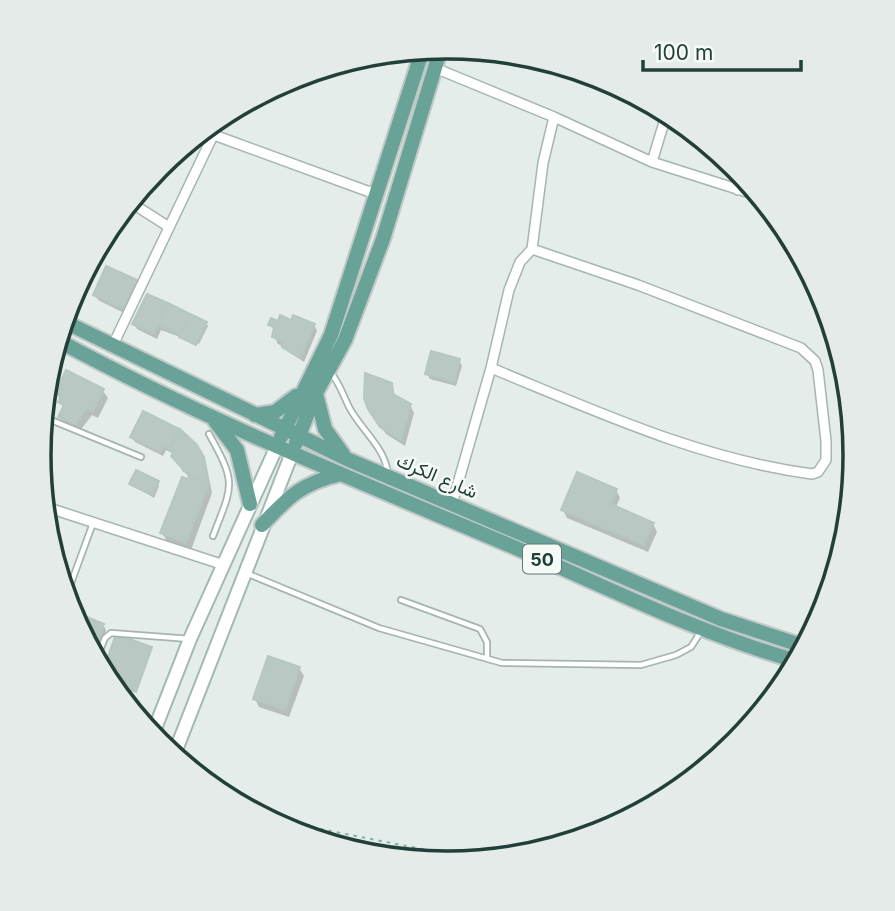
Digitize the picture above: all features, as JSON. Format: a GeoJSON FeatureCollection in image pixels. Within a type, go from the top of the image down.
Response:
{"type":"FeatureCollection","features":[{"type":"Feature","properties":{"kind":"main road"},"geometry":{"type":"LineString","coordinates":[[155,723],[276,446],[309,392],[328,370],[345,340],[383,239],[437,59]]}},
{"type":"Feature","properties":{"kind":"main road"},"geometry":{"type":"LineString","coordinates":[[178,746],[299,436],[309,392],[378,195],[419,60]]}},
{"type":"Feature","properties":{"kind":"main road","name":"شارع الكرك"},"geometry":{"type":"LineString","coordinates":[[73,326],[349,460],[733,623],[796,644]]}},
{"type":"Feature","properties":{"kind":"main road","name":"شارع الكرك"},"geometry":{"type":"LineString","coordinates":[[67,345],[212,417],[292,453],[703,629],[788,658]]}},
{"type":"Feature","properties":{"kind":"main road"},"geometry":{"type":"LineString","coordinates":[[255,415],[282,408],[309,392]]}},
{"type":"Feature","properties":{"kind":"main road"},"geometry":{"type":"LineString","coordinates":[[309,392],[328,435],[349,460]]}},
{"type":"Feature","properties":{"kind":"main road"},"geometry":{"type":"LineString","coordinates":[[212,417],[231,439],[236,467],[250,504]]}},
{"type":"Feature","properties":{"kind":"main road"},"geometry":{"type":"LineString","coordinates":[[262,525],[299,488],[310,482],[341,474]]}},
{"type":"Feature","properties":{"kind":"main road"},"geometry":{"type":"LineString","coordinates":[[646,605],[653,589]]}},
{"type":"Feature","properties":{"kind":"street"},"geometry":{"type":"LineString","coordinates":[[435,68],[554,117],[652,162],[744,192]]}},
{"type":"Feature","properties":{"kind":"street"},"geometry":{"type":"LineString","coordinates":[[452,504],[491,368],[514,274],[532,249],[543,163],[554,117]]}},
{"type":"Feature","properties":{"kind":"street"},"geometry":{"type":"LineString","coordinates":[[652,162],[664,123]]}},
{"type":"Feature","properties":{"kind":"street"},"geometry":{"type":"LineString","coordinates":[[214,135],[378,195]]}},
{"type":"Feature","properties":{"kind":"street"},"geometry":{"type":"LineString","coordinates":[[111,347],[209,139]]}},
{"type":"Feature","properties":{"kind":"street"},"geometry":{"type":"LineString","coordinates":[[138,207],[169,227]]}},
{"type":"Feature","properties":{"kind":"street"},"geometry":{"type":"LineString","coordinates":[[491,368],[668,440],[708,452],[812,474],[818,472],[825,460],[820,379],[815,361],[801,348],[638,285],[532,249]]}},
{"type":"Feature","properties":{"kind":"street"},"geometry":{"type":"LineString","coordinates":[[54,510],[224,565]]}},
{"type":"Feature","properties":{"kind":"lane"},"geometry":{"type":"LineString","coordinates":[[328,370],[341,385],[349,408],[386,460],[388,476]]}},
{"type":"Feature","properties":{"kind":"lane"},"geometry":{"type":"LineString","coordinates":[[53,421],[141,457]]}},
{"type":"Feature","properties":{"kind":"lane"},"geometry":{"type":"LineString","coordinates":[[209,434],[236,467],[212,536]]}},
{"type":"Feature","properties":{"kind":"lane"},"geometry":{"type":"LineString","coordinates":[[72,582],[93,522]]}},
{"type":"Feature","properties":{"kind":"lane"},"geometry":{"type":"LineString","coordinates":[[245,573],[379,628],[517,664],[641,665],[676,655],[691,647],[703,629]]}},
{"type":"Feature","properties":{"kind":"lane"},"geometry":{"type":"LineString","coordinates":[[401,600],[480,629],[487,642],[487,657]]}},
{"type":"Feature","properties":{"kind":"lane"},"geometry":{"type":"LineString","coordinates":[[101,649],[105,638],[111,633],[190,639]]}},
{"type":"Feature","properties":{"kind":"path"},"geometry":{"type":"LineString","coordinates":[[308,827],[434,851]]}},
{"type":"Feature","properties":{"kind":"building"},"geometry":{"type":"Polygon","coordinates":[[[106,266],[137,280],[123,309],[93,295],[106,266]]]}},
{"type":"Feature","properties":{"kind":"building"},"geometry":{"type":"Polygon","coordinates":[[[147,294],[168,303],[154,334],[132,324],[147,294]]]}},
{"type":"Feature","properties":{"kind":"building"},"geometry":{"type":"Polygon","coordinates":[[[168,303],[190,314],[180,335],[158,325],[168,303]]]}},
{"type":"Feature","properties":{"kind":"building"},"geometry":{"type":"Polygon","coordinates":[[[190,314],[207,322],[196,345],[179,337],[190,314]]]}},
{"type":"Feature","properties":{"kind":"building"},"geometry":{"type":"Polygon","coordinates":[[[280,315],[291,320],[293,315],[315,324],[300,358],[282,347],[284,342],[272,337],[274,327],[268,325],[271,318],[278,321],[280,315]]]}},
{"type":"Feature","properties":{"kind":"building"},"geometry":{"type":"Polygon","coordinates":[[[431,351],[460,359],[454,382],[425,374],[431,351]]]}},
{"type":"Feature","properties":{"kind":"building"},"geometry":{"type":"Polygon","coordinates":[[[66,370],[104,389],[93,411],[87,408],[75,425],[58,417],[64,405],[58,402],[61,396],[56,391],[66,370]]]}},
{"type":"Feature","properties":{"kind":"building"},"geometry":{"type":"Polygon","coordinates":[[[365,373],[392,383],[393,394],[411,404],[401,440],[380,427],[368,409],[364,398],[365,373]]]}},
{"type":"Feature","properties":{"kind":"building"},"geometry":{"type":"Polygon","coordinates":[[[143,411],[179,429],[169,449],[163,446],[160,452],[130,437],[143,411]]]}},
{"type":"Feature","properties":{"kind":"building"},"geometry":{"type":"Polygon","coordinates":[[[180,429],[197,445],[204,457],[209,484],[189,476],[171,456],[173,453],[170,449],[180,429]]]}},
{"type":"Feature","properties":{"kind":"building"},"geometry":{"type":"Polygon","coordinates":[[[136,470],[159,481],[152,495],[129,484],[136,470]]]}},
{"type":"Feature","properties":{"kind":"building"},"geometry":{"type":"Polygon","coordinates":[[[577,472],[617,489],[611,504],[654,523],[644,545],[561,510],[577,472]]]}},
{"type":"Feature","properties":{"kind":"building"},"geometry":{"type":"Polygon","coordinates":[[[189,476],[209,484],[186,543],[160,533],[182,477],[188,479],[189,476]]]}},
{"type":"Feature","properties":{"kind":"building"},"geometry":{"type":"Polygon","coordinates":[[[86,619],[104,624],[98,642],[92,631],[86,619]]]}},
{"type":"Feature","properties":{"kind":"building"},"geometry":{"type":"Polygon","coordinates":[[[116,634],[152,647],[136,692],[127,689],[107,659],[116,634]]]}},
{"type":"Feature","properties":{"kind":"building"},"geometry":{"type":"Polygon","coordinates":[[[268,656],[300,667],[285,710],[253,699],[268,656]]]}}]}
